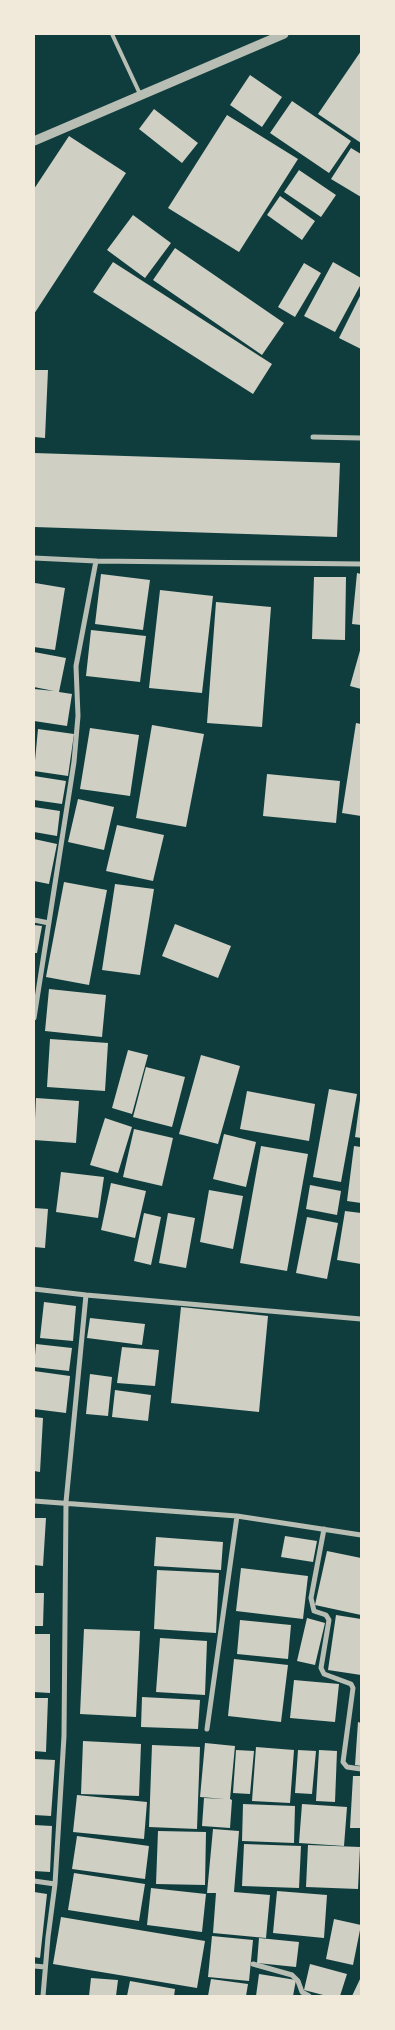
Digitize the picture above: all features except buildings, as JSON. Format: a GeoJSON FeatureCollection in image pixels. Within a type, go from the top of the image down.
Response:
{"type":"FeatureCollection","features":[{"type":"Feature","properties":{"kind":"street"},"geometry":{"type":"LineString","coordinates":[[34,141],[284,34]]}},
{"type":"Feature","properties":{"kind":"street"},"geometry":{"type":"LineString","coordinates":[[313,437],[361,438]]}},
{"type":"Feature","properties":{"kind":"street"},"geometry":{"type":"LineString","coordinates":[[34,558],[96,561],[361,564]]}},
{"type":"Feature","properties":{"kind":"street"},"geometry":{"type":"LineString","coordinates":[[34,1018],[70,790],[78,716],[76,666],[96,561]]}},
{"type":"Feature","properties":{"kind":"street"},"geometry":{"type":"LineString","coordinates":[[34,920],[49,923]]}},
{"type":"Feature","properties":{"kind":"street"},"geometry":{"type":"LineString","coordinates":[[34,1289],[361,1319]]}},
{"type":"Feature","properties":{"kind":"street"},"geometry":{"type":"LineString","coordinates":[[43,1996],[55,1884],[64,1736],[66,1502],[86,1295]]}},
{"type":"Feature","properties":{"kind":"street"},"geometry":{"type":"LineString","coordinates":[[34,1501],[237,1516],[361,1535]]}},
{"type":"Feature","properties":{"kind":"street"},"geometry":{"type":"LineString","coordinates":[[207,1729],[237,1516]]}},
{"type":"Feature","properties":{"kind":"street"},"geometry":{"type":"LineString","coordinates":[[324,1529],[311,1604],[314,1611],[326,1615],[329,1620],[321,1664],[322,1672],[351,1684],[343,1760],[347,1767],[361,1769]]}},
{"type":"Feature","properties":{"kind":"street"},"geometry":{"type":"LineString","coordinates":[[34,1881],[55,1884]]}},
{"type":"Feature","properties":{"kind":"street"},"geometry":{"type":"LineString","coordinates":[[253,1964],[292,1975],[298,1981],[302,1992],[309,1996]]}},
{"type":"Feature","properties":{"kind":"street"},"geometry":{"type":"LineString","coordinates":[[34,1966],[45,1966]]}},
{"type":"Feature","properties":{"kind":"lane"},"geometry":{"type":"LineString","coordinates":[[112,34],[141,96]]}}]}
